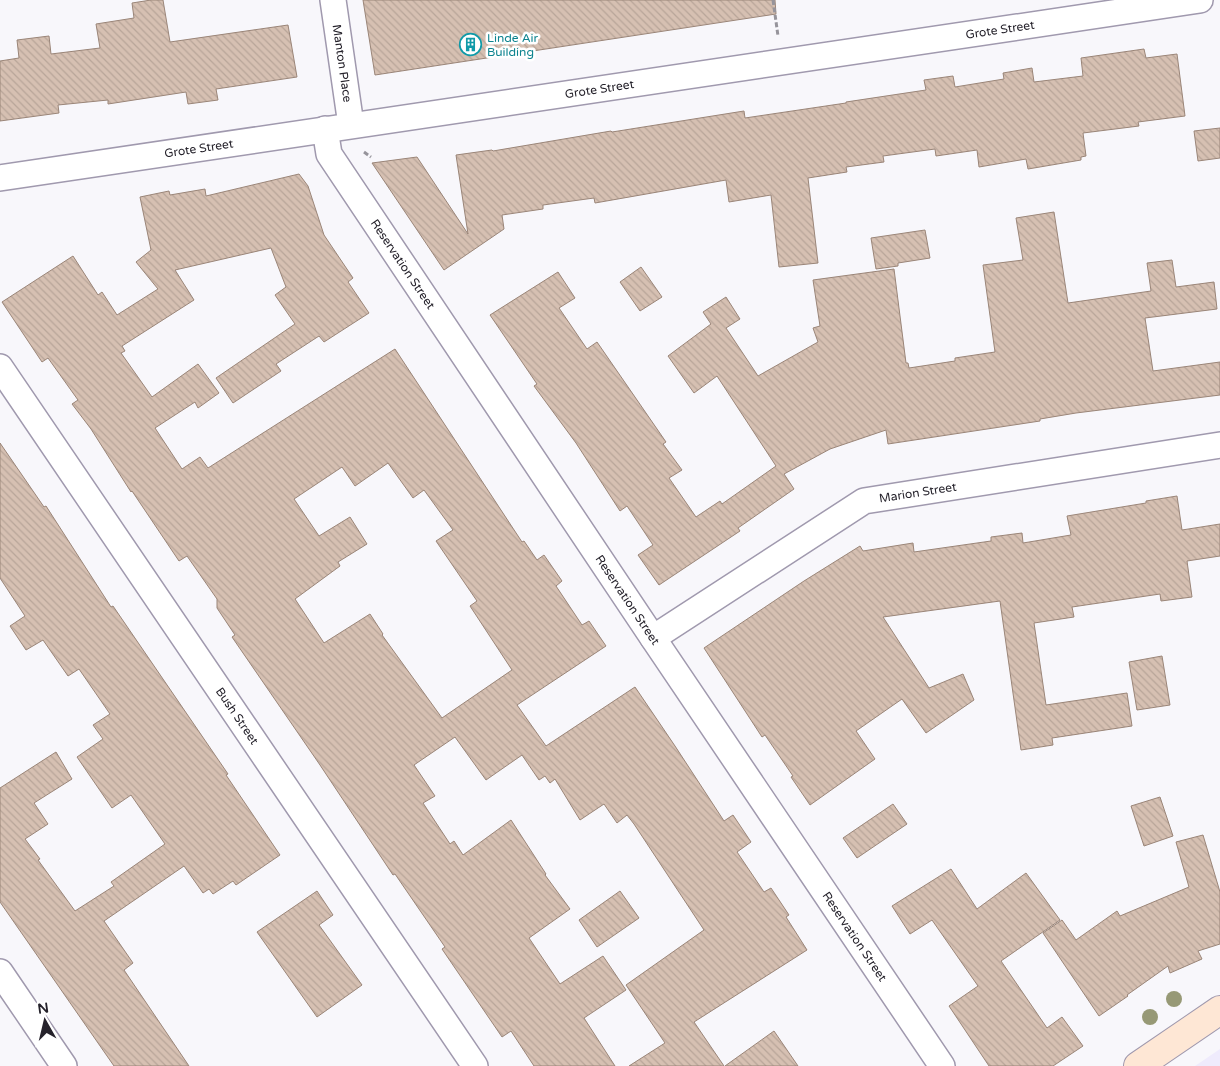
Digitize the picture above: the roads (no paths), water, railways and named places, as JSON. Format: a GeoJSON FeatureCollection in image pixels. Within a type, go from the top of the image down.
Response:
{"type":"FeatureCollection","features":[{"type":"Feature","properties":{"kind":"street","name":"Manton Place"},"geometry":{"type":"LineString","coordinates":[[333,0],[351,125]]}},
{"type":"Feature","properties":{"kind":"street","name":"Grote Street"},"geometry":{"type":"LineString","coordinates":[[0,178],[1200,0]]}},
{"type":"Feature","properties":{"kind":"street","name":"Reservation Street"},"geometry":{"type":"LineString","coordinates":[[325,130],[329,154],[942,1066]]}},
{"type":"Feature","properties":{"kind":"street","name":"Bush Street"},"geometry":{"type":"LineString","coordinates":[[0,367],[475,1066]]}},
{"type":"Feature","properties":{"kind":"street","name":"Marion Street"},"geometry":{"type":"LineString","coordinates":[[653,638],[864,501],[1220,445]]}},
{"type":"Feature","properties":{"kind":"street"},"geometry":{"type":"LineString","coordinates":[[0,972],[64,1066]]}},
{"type":"Feature","properties":{"kind":"street"},"geometry":{"type":"LineString","coordinates":[[1138,1066],[1220,1010]]}},
{"type":"Feature","properties":{"kind":"place","name":"Linde Air Building"},"geometry":{"type":"Point","coordinates":[471,45]}}]}
